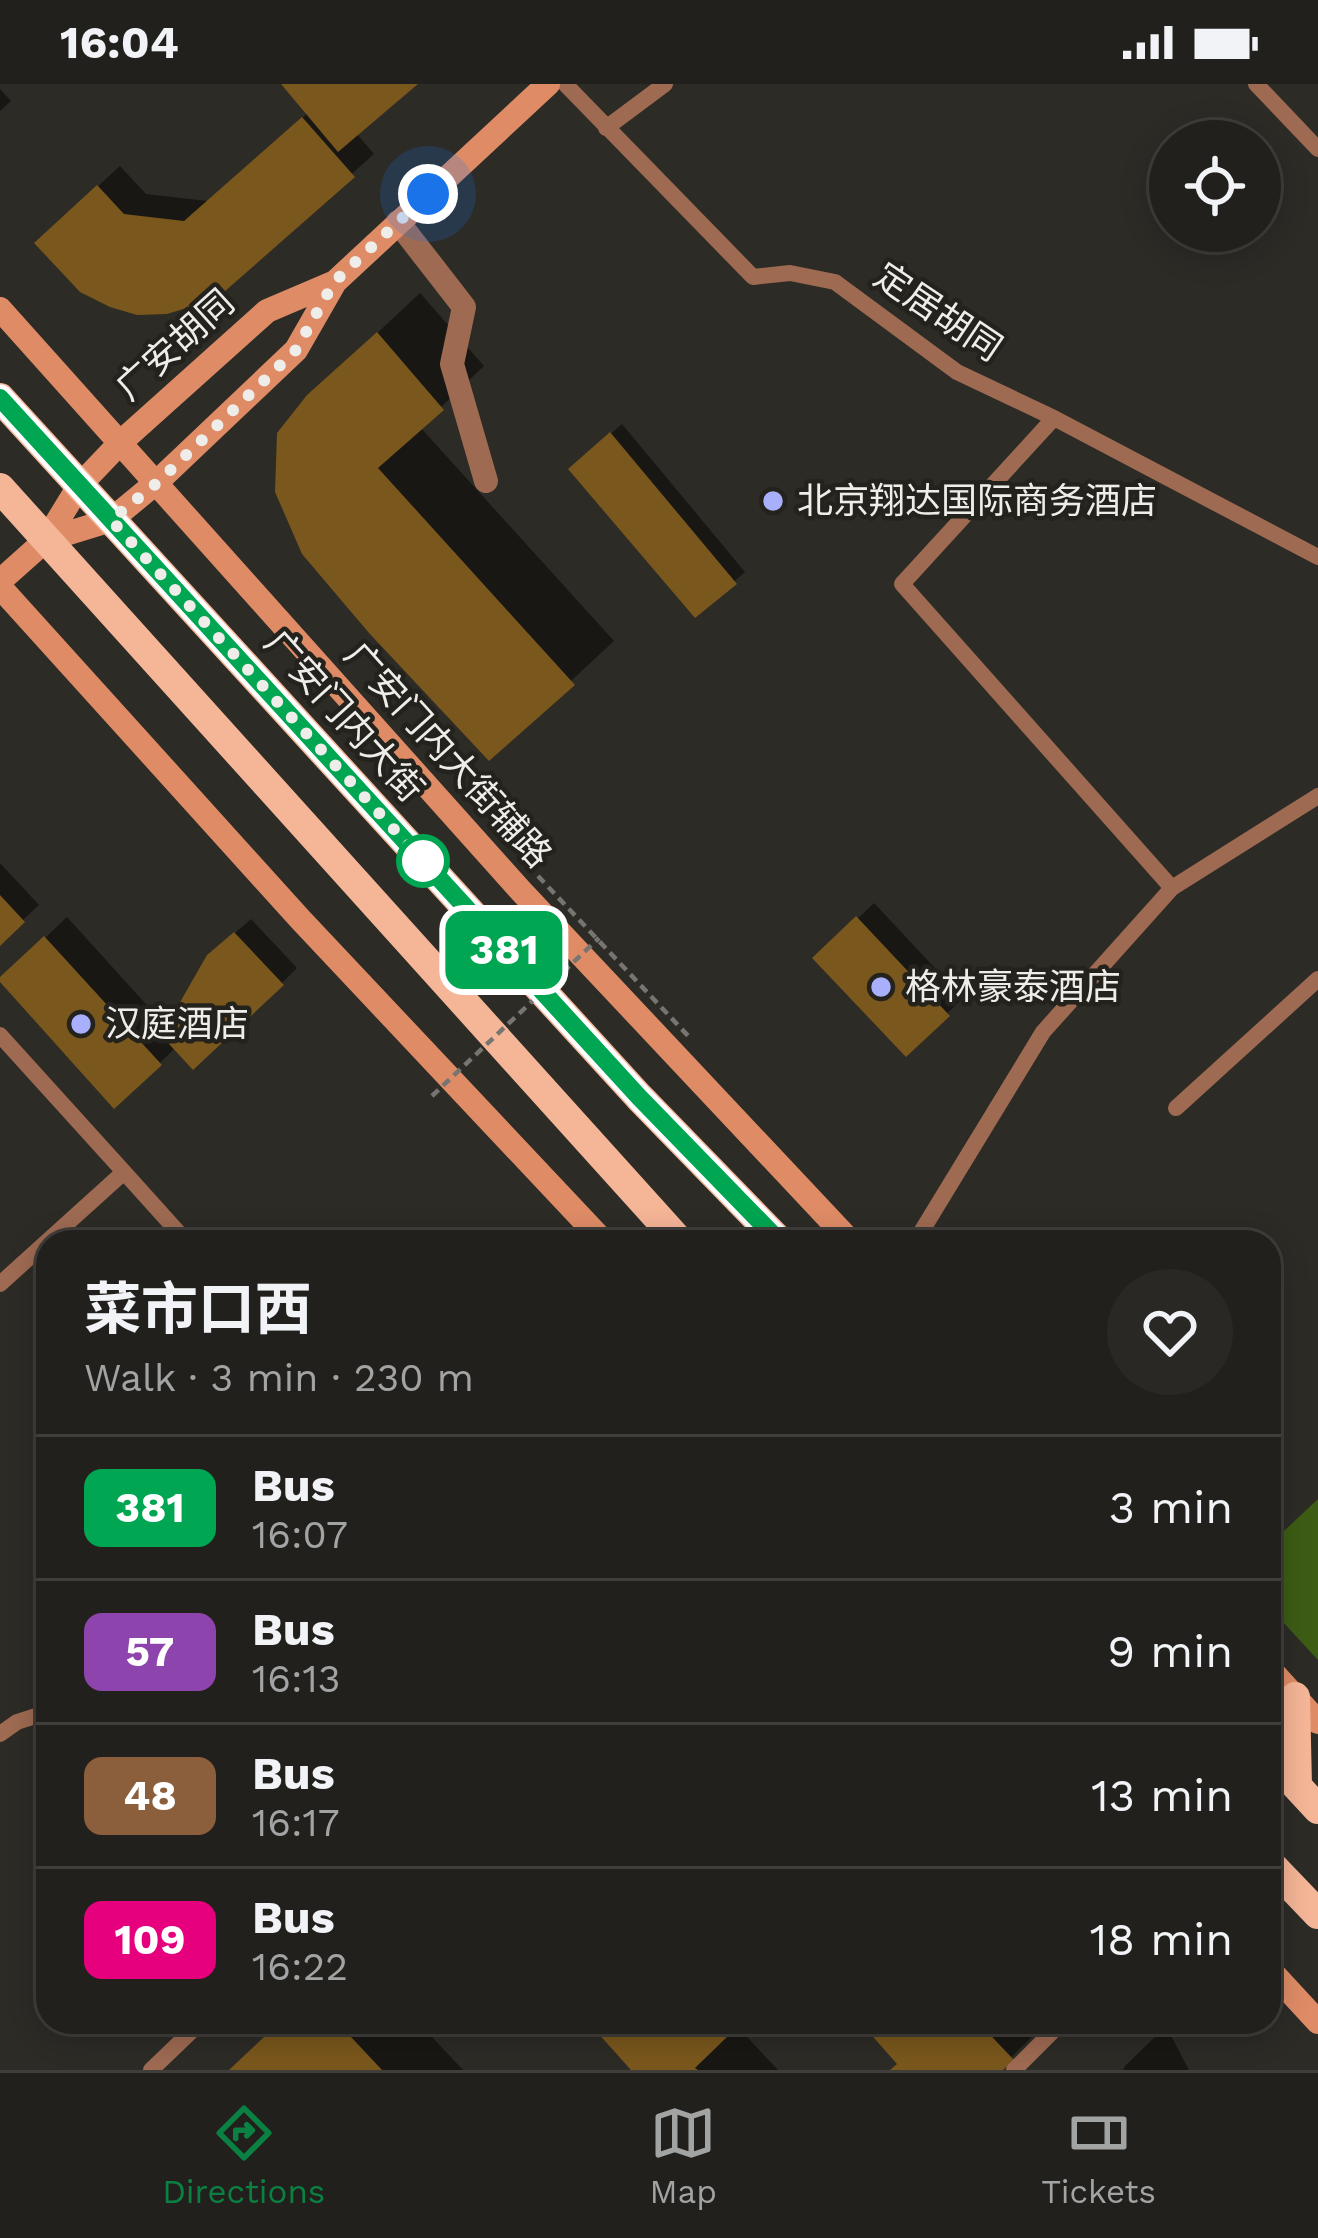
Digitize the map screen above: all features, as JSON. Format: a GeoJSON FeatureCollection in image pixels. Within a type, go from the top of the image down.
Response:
{"type":"FeatureCollection","features":[{"type":"Feature","properties":{"kind":"main road","name":"广安门内大街"},"geometry":{"type":"LineString","coordinates":[[0,398],[639,1097],[768,1230]]}},
{"type":"Feature","properties":{"kind":"main road"},"geometry":{"type":"LineString","coordinates":[[0,488],[669,1230]]}},
{"type":"Feature","properties":{"kind":"main road"},"geometry":{"type":"LineString","coordinates":[[1295,1697],[1308,1797]]}},
{"type":"Feature","properties":{"kind":"main road"},"geometry":{"type":"LineString","coordinates":[[1281,1769],[1308,1797]]}},
{"type":"Feature","properties":{"kind":"main road"},"geometry":{"type":"LineString","coordinates":[[1281,1876],[1318,1915]]}},
{"type":"Feature","properties":{"kind":"street","name":"广安胡同"},"geometry":{"type":"LineString","coordinates":[[111,520],[158,482],[296,350],[334,282],[548,84]]}},
{"type":"Feature","properties":{"kind":"street"},"geometry":{"type":"LineString","coordinates":[[398,221],[464,307],[452,364],[486,481]]}},
{"type":"Feature","properties":{"kind":"street","name":"广安胡同"},"geometry":{"type":"LineString","coordinates":[[46,540],[80,486],[122,441],[267,311],[334,282]]}},
{"type":"Feature","properties":{"kind":"street","name":"广安门内大街辅路"},"geometry":{"type":"LineString","coordinates":[[0,309],[536,908],[839,1230]]}},
{"type":"Feature","properties":{"kind":"street"},"geometry":{"type":"LineString","coordinates":[[111,520],[46,540],[0,584],[300,919],[593,1230]]}},
{"type":"Feature","properties":{"kind":"street"},"geometry":{"type":"LineString","coordinates":[[1281,1681],[1318,1722]]}},
{"type":"Feature","properties":{"kind":"street"},"geometry":{"type":"LineString","coordinates":[[1281,1982],[1318,2022]]}},
{"type":"Feature","properties":{"kind":"lane","name":"定居胡同"},"geometry":{"type":"LineString","coordinates":[[565,84],[753,278],[790,273],[836,282],[958,372],[1318,557]]}},
{"type":"Feature","properties":{"kind":"lane"},"geometry":{"type":"LineString","coordinates":[[606,128],[665,84]]}},
{"type":"Feature","properties":{"kind":"lane"},"geometry":{"type":"LineString","coordinates":[[1256,84],[1318,149]]}},
{"type":"Feature","properties":{"kind":"lane"},"geometry":{"type":"LineString","coordinates":[[1054,418],[902,584],[1172,888]]}},
{"type":"Feature","properties":{"kind":"lane"},"geometry":{"type":"LineString","coordinates":[[922,1230],[1043,1032],[1172,888],[1318,796]]}},
{"type":"Feature","properties":{"kind":"lane"},"geometry":{"type":"LineString","coordinates":[[1176,1108],[1318,979]]}},
{"type":"Feature","properties":{"kind":"lane"},"geometry":{"type":"LineString","coordinates":[[0,1035],[176,1230]]}},
{"type":"Feature","properties":{"kind":"lane"},"geometry":{"type":"LineString","coordinates":[[60,1230],[124,1172]]}},
{"type":"Feature","properties":{"kind":"lane"},"geometry":{"type":"LineString","coordinates":[[0,1284],[36,1251]]}},
{"type":"Feature","properties":{"kind":"lane"},"geometry":{"type":"LineString","coordinates":[[0,1734],[36,1716]]}},
{"type":"Feature","properties":{"kind":"lane"},"geometry":{"type":"LineString","coordinates":[[151,2070],[188,2034]]}},
{"type":"Feature","properties":{"kind":"lane"},"geometry":{"type":"LineString","coordinates":[[1014,2070],[1050,2034]]}},
{"type":"Feature","properties":{"kind":"path"},"geometry":{"type":"LineString","coordinates":[[538,876],[692,1040]]}},
{"type":"Feature","properties":{"kind":"path"},"geometry":{"type":"LineString","coordinates":[[432,1096],[599,938]]}},
{"type":"Feature","properties":{"kind":"green space"},"geometry":{"type":"Polygon","coordinates":[[[1318,1499],[1318,1660],[1281,1620],[1281,1534],[1318,1499]]]}},
{"type":"Feature","properties":{"kind":"building"},"geometry":{"type":"Polygon","coordinates":[[[281,84],[418,84],[338,152],[281,84]]]}},
{"type":"Feature","properties":{"kind":"building"},"geometry":{"type":"Polygon","coordinates":[[[302,117],[355,177],[216,299],[167,314],[137,315],[110,307],[80,292],[34,243],[97,185],[124,214],[184,221],[302,117]]]}},
{"type":"Feature","properties":{"kind":"building"},"geometry":{"type":"Polygon","coordinates":[[[377,332],[444,410],[378,468],[575,685],[489,761],[302,554],[275,492],[277,433],[307,395],[377,332]]]}},
{"type":"Feature","properties":{"kind":"building"},"geometry":{"type":"Polygon","coordinates":[[[610,432],[737,584],[695,618],[568,469],[610,432]]]}},
{"type":"Feature","properties":{"kind":"building"},"geometry":{"type":"Polygon","coordinates":[[[0,895],[25,922],[0,946],[0,895]]]}},
{"type":"Feature","properties":{"kind":"building","name":"格林豪泰酒店"},"geometry":{"type":"Polygon","coordinates":[[[856,916],[950,1016],[906,1057],[812,958],[856,916]]]}},
{"type":"Feature","properties":{"kind":"building"},"geometry":{"type":"Polygon","coordinates":[[[234,932],[284,985],[193,1070],[169,1044],[171,1018],[207,955],[234,932]]]}},
{"type":"Feature","properties":{"kind":"building","name":"汉庭酒店"},"geometry":{"type":"Polygon","coordinates":[[[44,936],[162,1065],[114,1109],[0,982],[44,936]]]}},
{"type":"Feature","properties":{"kind":"building"},"geometry":{"type":"Polygon","coordinates":[[[267,2034],[348,2034],[382,2070],[229,2070],[267,2034]]]}},
{"type":"Feature","properties":{"kind":"building"},"geometry":{"type":"Polygon","coordinates":[[[599,2034],[728,2036],[695,2068],[698,2070],[631,2070],[599,2034]]]}},
{"type":"Feature","properties":{"kind":"building"},"geometry":{"type":"Polygon","coordinates":[[[871,2034],[989,2034],[1014,2060],[1003,2070],[890,2070],[897,2064],[871,2034]]]}},
{"type":"Feature","properties":{"kind":"bus line","name":"381"},"geometry":{"type":"LineString","coordinates":[[0,398],[639,1097],[768,1230]]}},
{"type":"Feature","properties":{"kind":"place","name":"北京翔达国际商务酒店"},"geometry":{"type":"Point","coordinates":[773,501]}},
{"type":"Feature","properties":{"kind":"place","name":"格林豪泰酒店"},"geometry":{"type":"Point","coordinates":[881,987]}},
{"type":"Feature","properties":{"kind":"place","name":"汉庭酒店"},"geometry":{"type":"Point","coordinates":[81,1024]}},
{"type":"Feature","properties":{"kind":"route"},"geometry":{"type":"LineString","coordinates":[[423,861],[111,520],[158,482],[296,350],[334,282],[428,194]]}}]}
